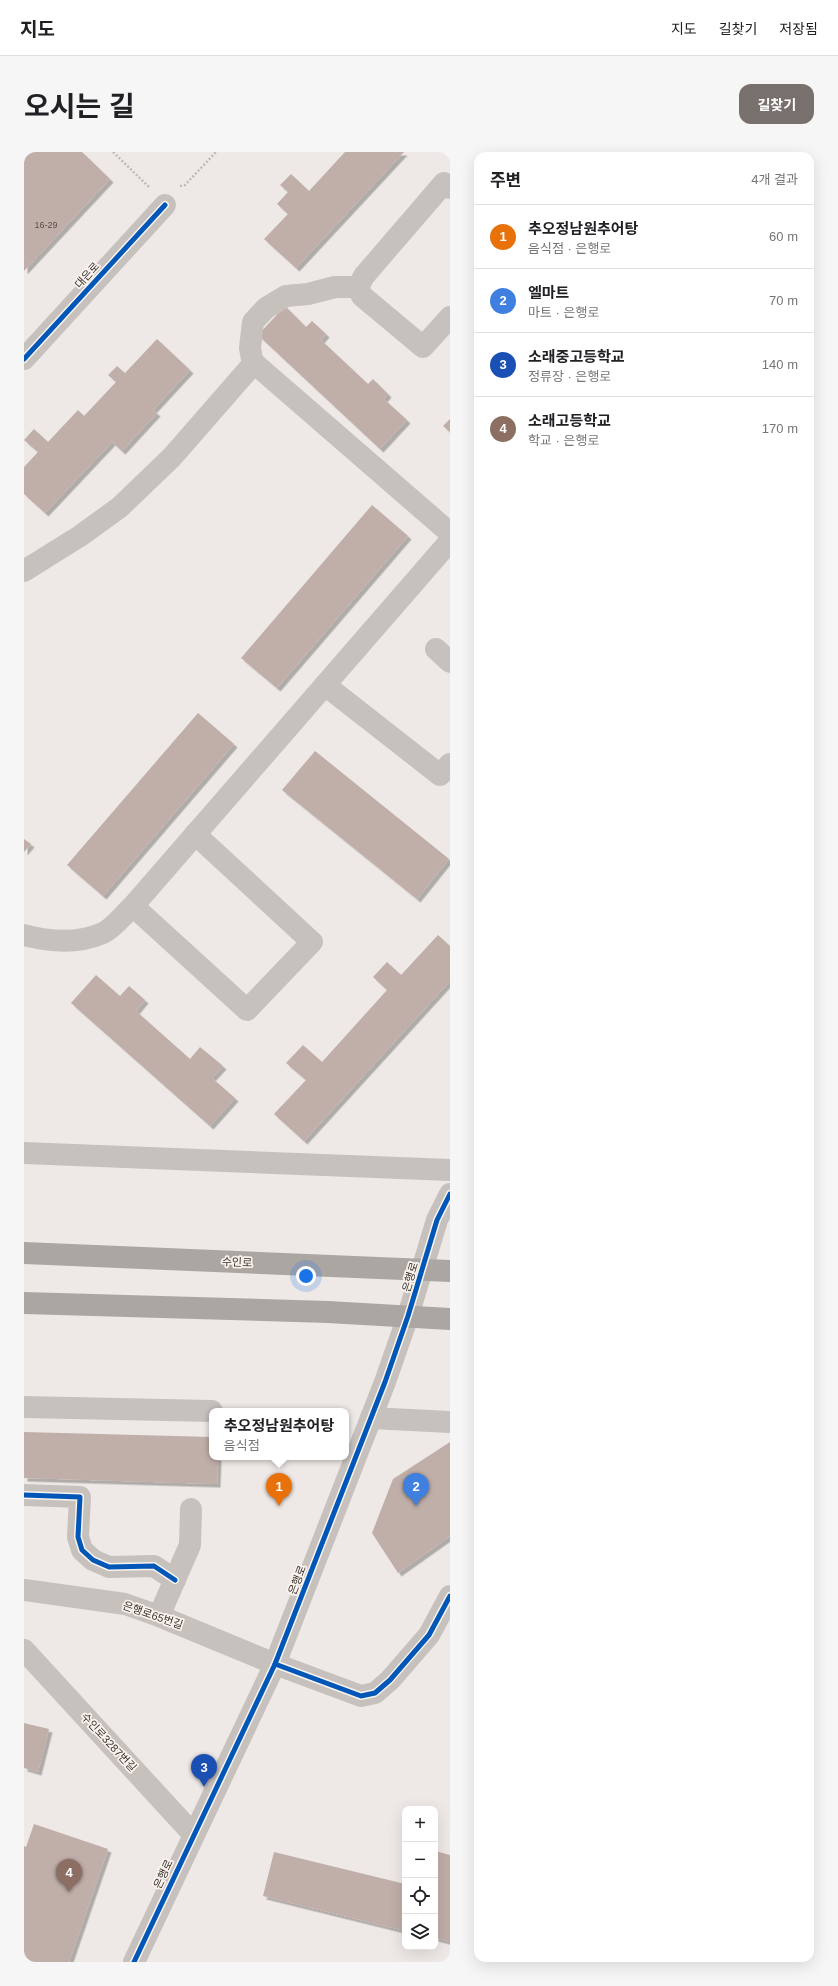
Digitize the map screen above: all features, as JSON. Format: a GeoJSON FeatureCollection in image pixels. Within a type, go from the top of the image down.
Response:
{"type":"FeatureCollection","features":[{"type":"Feature","properties":{"kind":"main road","name":"수인로"},"geometry":{"type":"LineString","coordinates":[[24,1253],[450,1271]]}},
{"type":"Feature","properties":{"kind":"main road"},"geometry":{"type":"LineString","coordinates":[[24,1303],[408,1316],[450,1319]]}},
{"type":"Feature","properties":{"kind":"street"},"geometry":{"type":"LineString","coordinates":[[358,287],[364,276],[444,183],[450,188]]}},
{"type":"Feature","properties":{"kind":"street","name":"대은로"},"geometry":{"type":"LineString","coordinates":[[24,359],[165,205]]}},
{"type":"Feature","properties":{"kind":"street"},"geometry":{"type":"LineString","coordinates":[[253,365],[250,348],[253,322],[266,308],[286,296],[308,294],[335,287],[358,287]]}},
{"type":"Feature","properties":{"kind":"street"},"geometry":{"type":"LineString","coordinates":[[358,287],[362,296],[423,347],[450,317]]}},
{"type":"Feature","properties":{"kind":"street"},"geometry":{"type":"LineString","coordinates":[[253,365],[254,363],[450,533]]}},
{"type":"Feature","properties":{"kind":"street"},"geometry":{"type":"LineString","coordinates":[[24,571],[80,536],[120,507],[172,456],[253,365]]}},
{"type":"Feature","properties":{"kind":"street"},"geometry":{"type":"LineString","coordinates":[[24,935],[41,939],[73,942],[104,933],[133,906],[450,541]]}},
{"type":"Feature","properties":{"kind":"street"},"geometry":{"type":"LineString","coordinates":[[325,685],[440,775],[450,764]]}},
{"type":"Feature","properties":{"kind":"street"},"geometry":{"type":"LineString","coordinates":[[133,906],[247,1010],[312,942],[195,834]]}},
{"type":"Feature","properties":{"kind":"street"},"geometry":{"type":"LineString","coordinates":[[24,1153],[450,1170]]}},
{"type":"Feature","properties":{"kind":"street","name":"은행로"},"geometry":{"type":"LineString","coordinates":[[134,1962],[193,1834],[275,1664],[371,1418],[408,1316],[437,1220],[450,1194]]}},
{"type":"Feature","properties":{"kind":"street"},"geometry":{"type":"LineString","coordinates":[[24,1407],[209,1411]]}},
{"type":"Feature","properties":{"kind":"street"},"geometry":{"type":"LineString","coordinates":[[371,1418],[450,1422]]}},
{"type":"Feature","properties":{"kind":"street"},"geometry":{"type":"LineString","coordinates":[[24,1495],[80,1497],[78,1537],[82,1550],[93,1560],[108,1567],[154,1566],[175,1580]]}},
{"type":"Feature","properties":{"kind":"street"},"geometry":{"type":"LineString","coordinates":[[159,1616],[190,1545],[191,1509]]}},
{"type":"Feature","properties":{"kind":"street","name":"은행로65번길"},"geometry":{"type":"LineString","coordinates":[[24,1590],[124,1604],[159,1616],[275,1664],[361,1696],[375,1693],[390,1680],[429,1634],[450,1596]]}},
{"type":"Feature","properties":{"kind":"street","name":"수인로3287번길"},"geometry":{"type":"LineString","coordinates":[[24,1650],[193,1834]]}},
{"type":"Feature","properties":{"kind":"path"},"geometry":{"type":"LineString","coordinates":[[178,187],[185,185],[216,152]]}},
{"type":"Feature","properties":{"kind":"building"},"geometry":{"type":"Polygon","coordinates":[[[24,152],[82,152],[110,179],[24,271],[24,152]]]}},
{"type":"Feature","properties":{"kind":"building"},"geometry":{"type":"Polygon","coordinates":[[[345,152],[404,152],[296,268],[264,239],[288,214],[277,204],[288,192],[280,185],[291,174],[309,191],[345,152]]]}},
{"type":"Feature","properties":{"kind":"building"},"geometry":{"type":"Polygon","coordinates":[[[285,306],[306,327],[312,321],[326,334],[321,340],[368,384],[373,379],[388,394],[384,399],[407,420],[380,449],[258,335],[285,306]]]}},
{"type":"Feature","properties":{"kind":"building"},"geometry":{"type":"Polygon","coordinates":[[[157,339],[190,370],[153,410],[157,413],[122,451],[112,442],[45,513],[24,494],[24,467],[38,452],[24,440],[34,429],[48,442],[78,410],[84,416],[116,382],[108,375],[117,366],[125,373],[157,339]]]}},
{"type":"Feature","properties":{"kind":"building"},"geometry":{"type":"Polygon","coordinates":[[[450,419],[450,432],[443,426],[450,419]]]}},
{"type":"Feature","properties":{"kind":"building"},"geometry":{"type":"Polygon","coordinates":[[[372,505],[408,536],[277,688],[241,658],[372,505]]]}},
{"type":"Feature","properties":{"kind":"building"},"geometry":{"type":"Polygon","coordinates":[[[198,713],[234,744],[103,896],[67,865],[198,713]]]}},
{"type":"Feature","properties":{"kind":"building"},"geometry":{"type":"Polygon","coordinates":[[[315,751],[449,859],[417,899],[282,790],[315,751]]]}},
{"type":"Feature","properties":{"kind":"building"},"geometry":{"type":"Polygon","coordinates":[[[24,839],[31,844],[24,852],[24,839]]]}},
{"type":"Feature","properties":{"kind":"building"},"geometry":{"type":"Polygon","coordinates":[[[438,935],[450,946],[450,981],[304,1141],[274,1114],[306,1080],[286,1063],[303,1045],[322,1062],[387,990],[373,977],[387,962],[401,975],[438,935]]]}},
{"type":"Feature","properties":{"kind":"building"},"geometry":{"type":"Polygon","coordinates":[[[96,975],[120,996],[129,986],[145,1000],[136,1011],[190,1059],[200,1047],[223,1066],[212,1078],[235,1098],[210,1126],[71,1003],[96,975]]]}},
{"type":"Feature","properties":{"kind":"building"},"geometry":{"type":"Polygon","coordinates":[[[24,1432],[209,1437],[209,1460],[218,1460],[217,1484],[24,1478],[24,1432]]]}},
{"type":"Feature","properties":{"kind":"building"},"geometry":{"type":"Polygon","coordinates":[[[450,1442],[450,1536],[398,1573],[372,1533],[393,1479],[450,1442]]]}},
{"type":"Feature","properties":{"kind":"building"},"geometry":{"type":"Polygon","coordinates":[[[24,1723],[49,1729],[38,1772],[24,1768],[24,1723]]]}},
{"type":"Feature","properties":{"kind":"building"},"geometry":{"type":"Polygon","coordinates":[[[34,1824],[108,1849],[69,1962],[24,1962],[24,1846],[26,1847],[34,1824]]]}},
{"type":"Feature","properties":{"kind":"building"},"geometry":{"type":"Polygon","coordinates":[[[274,1852],[402,1883],[402,1930],[263,1896],[274,1852]]]}},
{"type":"Feature","properties":{"kind":"building"},"geometry":{"type":"Polygon","coordinates":[[[438,1852],[450,1855],[450,1942],[438,1939],[438,1852]]]}},
{"type":"Feature","properties":{"kind":"cycle path"},"geometry":{"type":"LineString","coordinates":[[24,359],[165,205]]}},
{"type":"Feature","properties":{"kind":"cycle path"},"geometry":{"type":"LineString","coordinates":[[134,1962],[275,1664],[385,1382],[408,1316],[437,1220],[450,1194]]}},
{"type":"Feature","properties":{"kind":"cycle path"},"geometry":{"type":"LineString","coordinates":[[24,1495],[80,1497],[78,1537],[82,1550],[93,1560],[109,1567],[154,1566],[175,1580]]}},
{"type":"Feature","properties":{"kind":"cycle path"},"geometry":{"type":"LineString","coordinates":[[275,1664],[361,1696],[375,1693],[390,1680],[429,1635],[450,1596]]}},
{"type":"Feature","properties":{"kind":"place","name":"추오정남원추어탕"},"geometry":{"type":"Point","coordinates":[279,1506]}},
{"type":"Feature","properties":{"kind":"place","name":"엘마트"},"geometry":{"type":"Point","coordinates":[416,1506]}},
{"type":"Feature","properties":{"kind":"place","name":"소래중고등학교"},"geometry":{"type":"Point","coordinates":[204,1787]}},
{"type":"Feature","properties":{"kind":"place","name":"소래고등학교"},"geometry":{"type":"Point","coordinates":[69,1892]}}]}
